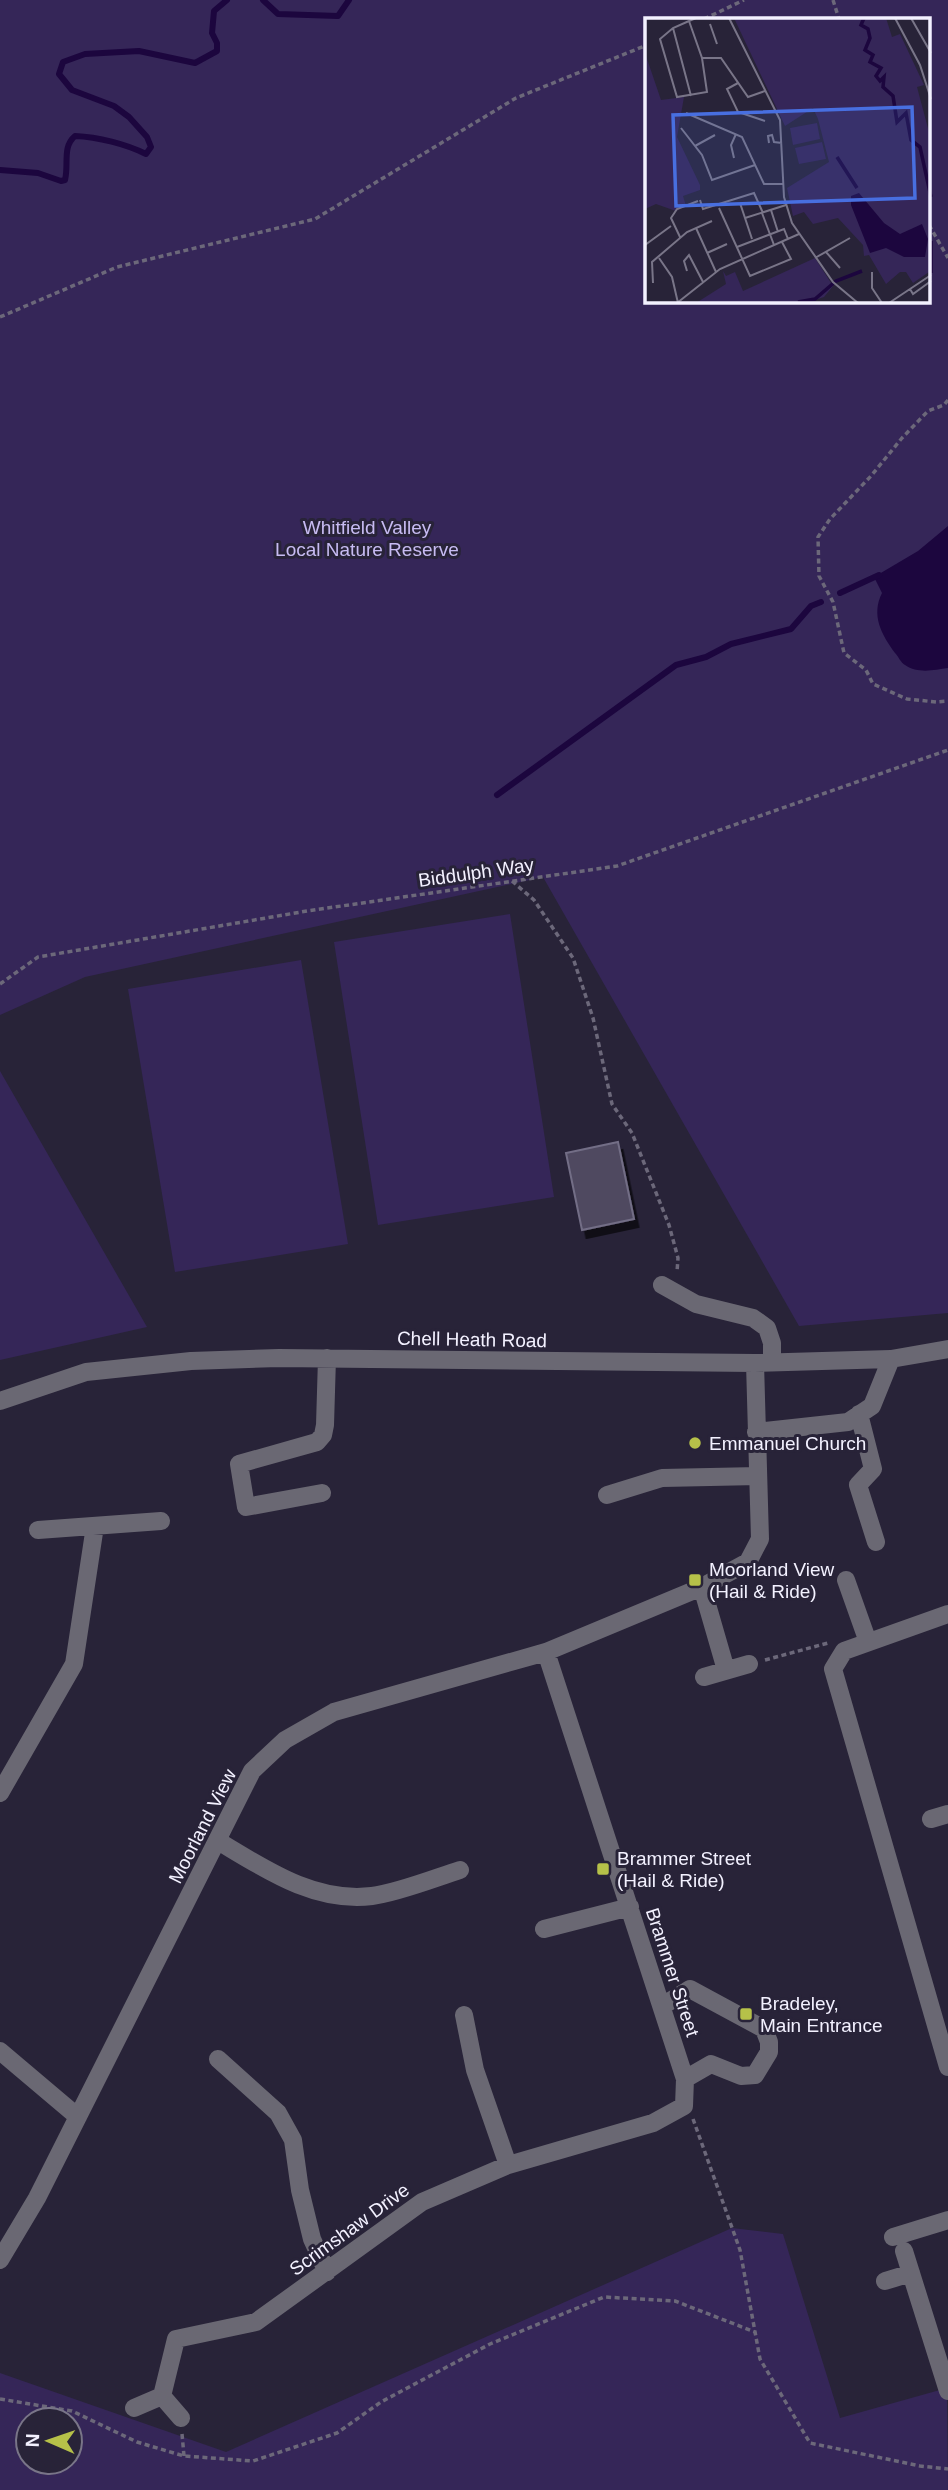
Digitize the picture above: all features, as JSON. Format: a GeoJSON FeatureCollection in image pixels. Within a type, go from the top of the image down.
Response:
{"type":"FeatureCollection","features":[{"type":"Feature","properties":{"kind":"street","name":"Moorland View"},"geometry":{"type":"LineString","coordinates":[[0,2260],[37,2198],[252,1771],[285,1740],[334,1712],[546,1651],[702,1587],[748,1562],[760,1539],[756,1432],[764,1362],[772,1343],[767,1328],[752,1318],[696,1304],[669,1288]]}},
{"type":"Feature","properties":{"kind":"street","name":"Chell Heath Road"},"geometry":{"type":"LineString","coordinates":[[0,1401],[86,1373],[191,1361],[327,1358],[764,1362],[891,1359],[948,1349]]}},
{"type":"Feature","properties":{"kind":"street"},"geometry":{"type":"LineString","coordinates":[[322,1493],[246,1507],[239,1464],[317,1442],[323,1435],[327,1358]]}},
{"type":"Feature","properties":{"kind":"street"},"geometry":{"type":"LineString","coordinates":[[756,1432],[848,1422],[872,1406],[891,1359]]}},
{"type":"Feature","properties":{"kind":"street"},"geometry":{"type":"LineString","coordinates":[[859,1414],[873,1469],[858,1485],[876,1542]]}},
{"type":"Feature","properties":{"kind":"street"},"geometry":{"type":"LineString","coordinates":[[607,1495],[662,1478],[758,1476]]}},
{"type":"Feature","properties":{"kind":"street"},"geometry":{"type":"LineString","coordinates":[[38,1531],[161,1521]]}},
{"type":"Feature","properties":{"kind":"street"},"geometry":{"type":"LineString","coordinates":[[0,1793],[74,1664],[95,1526]]}},
{"type":"Feature","properties":{"kind":"street"},"geometry":{"type":"LineString","coordinates":[[846,1580],[868,1642]]}},
{"type":"Feature","properties":{"kind":"street"},"geometry":{"type":"LineString","coordinates":[[702,1587],[726,1670]]}},
{"type":"Feature","properties":{"kind":"street"},"geometry":{"type":"LineString","coordinates":[[948,1615],[844,1651],[834,1669],[948,2067]]}},
{"type":"Feature","properties":{"kind":"street","name":"Brammer Street"},"geometry":{"type":"LineString","coordinates":[[546,1651],[685,2079],[684,2102]]}},
{"type":"Feature","properties":{"kind":"street"},"geometry":{"type":"LineString","coordinates":[[704,1677],[749,1664]]}},
{"type":"Feature","properties":{"kind":"street"},"geometry":{"type":"LineString","coordinates":[[218,1841],[278,1877],[328,1895],[372,1896],[460,1870]]}},
{"type":"Feature","properties":{"kind":"street"},"geometry":{"type":"LineString","coordinates":[[544,1929],[631,1907]]}},
{"type":"Feature","properties":{"kind":"street"},"geometry":{"type":"LineString","coordinates":[[662,2006],[690,1989],[764,2029],[769,2042],[769,2052],[755,2075],[741,2076],[711,2064],[685,2079]]}},
{"type":"Feature","properties":{"kind":"street"},"geometry":{"type":"LineString","coordinates":[[464,2015],[475,2070],[508,2165]]}},
{"type":"Feature","properties":{"kind":"street"},"geometry":{"type":"LineString","coordinates":[[0,2051],[78,2117]]}},
{"type":"Feature","properties":{"kind":"street"},"geometry":{"type":"LineString","coordinates":[[218,2059],[278,2113],[293,2140],[300,2190],[312,2239],[327,2272]]}},
{"type":"Feature","properties":{"kind":"street","name":"Scrimshaw Drive"},"geometry":{"type":"LineString","coordinates":[[162,2396],[176,2339],[256,2322],[422,2202],[508,2165],[653,2123],[684,2102]]}},
{"type":"Feature","properties":{"kind":"street"},"geometry":{"type":"LineString","coordinates":[[948,2220],[899,2244],[911,2273],[948,2391]]}},
{"type":"Feature","properties":{"kind":"street"},"geometry":{"type":"LineString","coordinates":[[886,2281],[911,2273]]}},
{"type":"Feature","properties":{"kind":"street"},"geometry":{"type":"LineString","coordinates":[[134,2408],[162,2396],[181,2418]]}},
{"type":"Feature","properties":{"kind":"path"},"geometry":{"type":"LineString","coordinates":[[706,18],[744,0]]}},
{"type":"Feature","properties":{"kind":"path"},"geometry":{"type":"LineString","coordinates":[[833,0],[839,18]]}},
{"type":"Feature","properties":{"kind":"path"},"geometry":{"type":"LineString","coordinates":[[0,317],[117,267],[315,219],[516,97],[645,47]]}},
{"type":"Feature","properties":{"kind":"path"},"geometry":{"type":"LineString","coordinates":[[930,227],[948,258]]}},
{"type":"Feature","properties":{"kind":"path"},"geometry":{"type":"LineString","coordinates":[[948,400],[944,405],[928,411],[902,438],[872,476],[830,519],[818,537],[819,576],[833,602],[844,653],[866,670],[873,684],[907,699],[948,701]]}},
{"type":"Feature","properties":{"kind":"path","name":"Biddulph Way"},"geometry":{"type":"LineString","coordinates":[[0,984],[38,957],[307,911],[617,866],[948,750]]}},
{"type":"Feature","properties":{"kind":"path"},"geometry":{"type":"LineString","coordinates":[[512,881],[534,900],[578,969],[593,1018],[612,1104],[632,1133],[668,1224],[678,1258],[669,1288]]}},
{"type":"Feature","properties":{"kind":"path"},"geometry":{"type":"LineString","coordinates":[[749,1664],[831,1642],[844,1651]]}},
{"type":"Feature","properties":{"kind":"path"},"geometry":{"type":"LineString","coordinates":[[684,2102],[740,2250],[760,2359],[810,2443],[920,2466],[948,2469]]}},
{"type":"Feature","properties":{"kind":"path"},"geometry":{"type":"LineString","coordinates":[[0,2399],[72,2411],[137,2442],[184,2456],[253,2461],[337,2433],[382,2402],[490,2344],[604,2297],[675,2301],[755,2332]]}},
{"type":"Feature","properties":{"kind":"green space","name":"Whitfield Valley Local Nature Reserve"},"geometry":{"type":"Polygon","coordinates":[[[0,0],[948,0],[948,1313],[799,1326],[543,877],[85,977],[0,1015],[0,0]]]}},
{"type":"Feature","properties":{"kind":"green space"},"geometry":{"type":"Polygon","coordinates":[[[510,914],[554,1197],[378,1225],[334,942],[510,914]]]}},
{"type":"Feature","properties":{"kind":"green space"},"geometry":{"type":"Polygon","coordinates":[[[301,960],[348,1244],[175,1272],[128,989],[301,960]]]}},
{"type":"Feature","properties":{"kind":"green space"},"geometry":{"type":"Polygon","coordinates":[[[0,1071],[147,1327],[0,1360],[0,1071]]]}},
{"type":"Feature","properties":{"kind":"green space"},"geometry":{"type":"Polygon","coordinates":[[[732,2228],[783,2234],[840,2418],[947,2388],[948,2490],[0,2490],[0,2373],[226,2452],[732,2228]]]}},
{"type":"Feature","properties":{"kind":"shaded area"},"geometry":{"type":"Polygon","coordinates":[[[948,526],[948,668],[915,670],[902,663],[882,631],[877,609],[882,593],[874,577],[918,551],[948,526]]]}},
{"type":"Feature","properties":{"kind":"building"},"geometry":{"type":"Polygon","coordinates":[[[618,1142],[634,1219],[582,1230],[566,1153],[618,1142]]]}},
{"type":"Feature","properties":{"kind":"waterway"},"geometry":{"type":"LineString","coordinates":[[0,170],[38,173],[65,180],[67,151],[75,136],[112,142],[146,154],[151,147],[147,137],[129,117],[114,106],[72,90],[59,74],[63,62],[85,54],[139,51],[195,63],[217,51],[217,43],[212,33],[214,11],[227,0]]}},
{"type":"Feature","properties":{"kind":"waterway"},"geometry":{"type":"LineString","coordinates":[[263,0],[278,14],[338,16],[349,0]]}},
{"type":"Feature","properties":{"kind":"waterway"},"geometry":{"type":"LineString","coordinates":[[840,593],[879,575]]}},
{"type":"Feature","properties":{"kind":"waterway"},"geometry":{"type":"LineString","coordinates":[[497,795],[676,665],[706,657],[731,644],[791,629],[811,606],[821,602]]}},
{"type":"Feature","properties":{"kind":"place","name":"Emmanuel Church"},"geometry":{"type":"Point","coordinates":[695,1443]}},
{"type":"Feature","properties":{"kind":"place","name":"Moorland View (Hail & Ride)"},"geometry":{"type":"Point","coordinates":[695,1580]}},
{"type":"Feature","properties":{"kind":"place","name":"Brammer Street (Hail & Ride)"},"geometry":{"type":"Point","coordinates":[603,1869]}},
{"type":"Feature","properties":{"kind":"place","name":"Bradeley, Main Entrance"},"geometry":{"type":"Point","coordinates":[746,2014]}}]}
